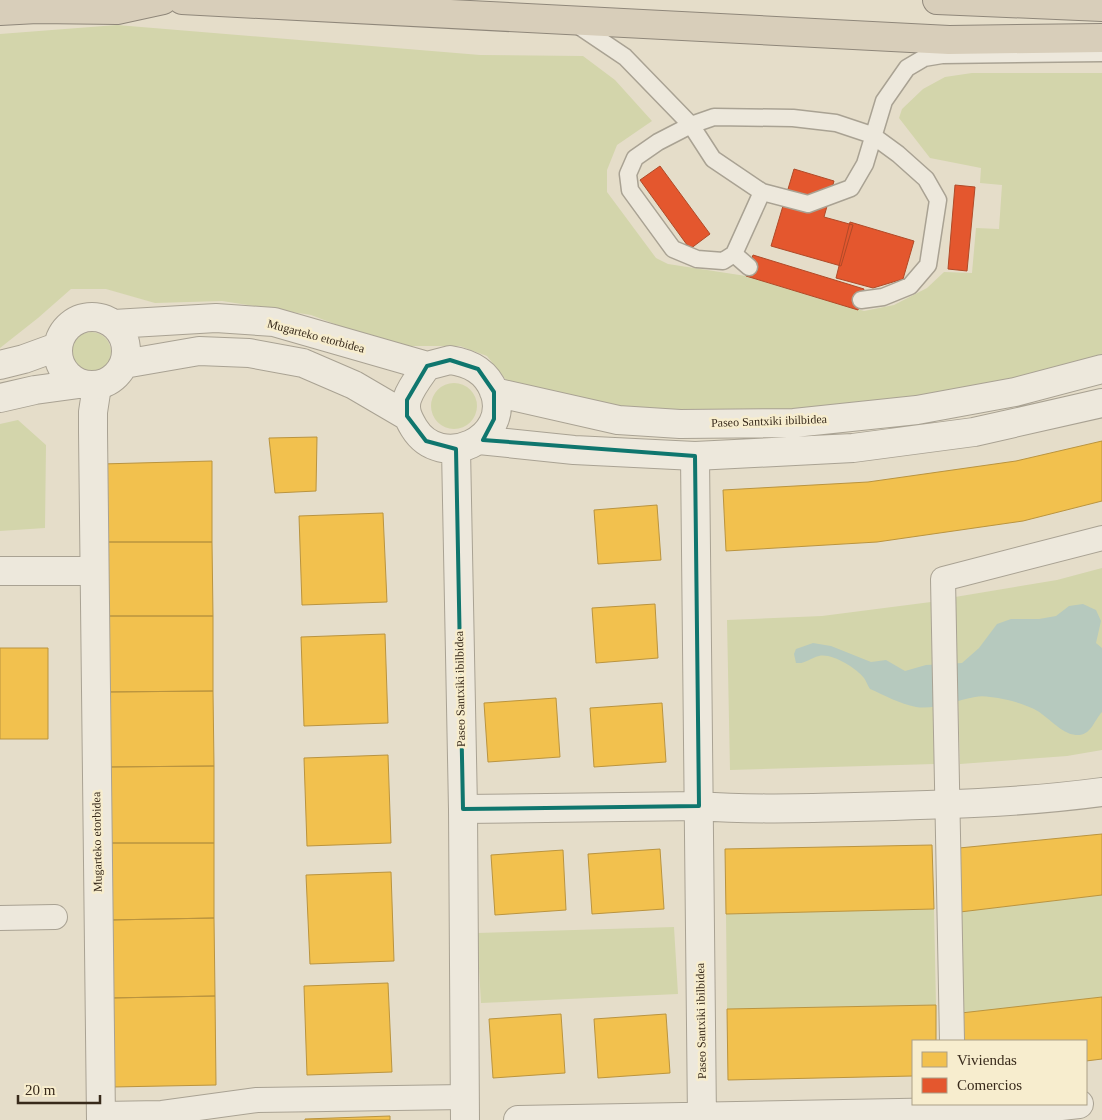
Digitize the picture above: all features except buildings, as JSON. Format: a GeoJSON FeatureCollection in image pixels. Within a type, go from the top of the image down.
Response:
{"type":"FeatureCollection","features":[{"type":"Feature","properties":{"kind":"highway"},"geometry":{"type":"LineString","coordinates":[[0,11],[37,9],[116,10],[163,0]]}},
{"type":"Feature","properties":{"kind":"highway"},"geometry":{"type":"LineString","coordinates":[[182,0],[949,40],[1102,38]]}},
{"type":"Feature","properties":{"kind":"highway"},"geometry":{"type":"LineString","coordinates":[[937,0],[1102,6]]}},
{"type":"Feature","properties":{"kind":"street"},"geometry":{"type":"LineString","coordinates":[[0,398],[35,390],[88,385],[114,378],[124,364],[127,350],[123,335],[114,324],[100,317],[86,317],[72,322],[62,333],[58,347],[59,362],[67,375],[88,385]]}},
{"type":"Feature","properties":{"kind":"street","name":"Mugarteko etorbidea"},"geometry":{"type":"LineString","coordinates":[[114,324],[216,318],[274,322],[427,366]]}},
{"type":"Feature","properties":{"kind":"street"},"geometry":{"type":"LineString","coordinates":[[0,365],[58,347]]}},
{"type":"Feature","properties":{"kind":"street"},"geometry":{"type":"LineString","coordinates":[[124,364],[199,351],[249,353],[303,362],[354,385],[407,416],[416,431],[426,441],[440,448],[467,444],[695,456],[853,448],[974,432],[1102,403]]}},
{"type":"Feature","properties":{"kind":"street"},"geometry":{"type":"LineString","coordinates":[[407,416],[407,400],[414,385],[427,366],[450,360],[464,362],[478,369],[488,379],[494,392],[496,406],[494,418],[488,430],[467,444]]}},
{"type":"Feature","properties":{"kind":"street","name":"Paseo Santxiki ibilbidea"},"geometry":{"type":"LineString","coordinates":[[494,392],[618,420],[680,424],[794,423],[916,410],[1015,392],[1102,369]]}},
{"type":"Feature","properties":{"kind":"street","name":"Mugarteko etorbidea"},"geometry":{"type":"LineString","coordinates":[[88,385],[93,412],[101,1117],[162,1113],[257,1100],[465,1108]]}},
{"type":"Feature","properties":{"kind":"street","name":"Paseo Santxiki ibilbidea"},"geometry":{"type":"LineString","coordinates":[[465,1108],[463,809],[467,444]]}},
{"type":"Feature","properties":{"kind":"street","name":"Paseo Santxiki ibilbidea"},"geometry":{"type":"LineString","coordinates":[[695,456],[702,1118]]}},
{"type":"Feature","properties":{"kind":"street"},"geometry":{"type":"LineString","coordinates":[[952,1040],[943,579],[1102,538]]}},
{"type":"Feature","properties":{"kind":"street"},"geometry":{"type":"LineString","coordinates":[[0,571],[94,571]]}},
{"type":"Feature","properties":{"kind":"street"},"geometry":{"type":"LineString","coordinates":[[463,809],[698,806],[736,809],[948,805],[1066,797],[1102,792]]}},
{"type":"Feature","properties":{"kind":"street"},"geometry":{"type":"LineString","coordinates":[[0,918],[55,917]]}},
{"type":"Feature","properties":{"kind":"street"},"geometry":{"type":"LineString","coordinates":[[1087,1103],[1102,1101]]}},
{"type":"Feature","properties":{"kind":"street"},"geometry":{"type":"LineString","coordinates":[[518,1120],[702,1118],[1070,1105]]}},
{"type":"Feature","properties":{"kind":"lane"},"geometry":{"type":"LineString","coordinates":[[572,21],[625,57],[692,125],[713,159],[762,192],[808,204],[851,188],[865,164],[884,101],[907,68],[924,58],[942,55],[1102,53]]}},
{"type":"Feature","properties":{"kind":"lane"},"geometry":{"type":"LineString","coordinates":[[762,192],[734,254],[723,261],[697,259],[673,249],[630,190],[628,174],[635,158],[658,142],[692,125],[714,117],[793,118],[836,123],[872,136],[898,154],[926,179],[938,200],[928,265],[910,286],[883,297],[861,300]]}},
{"type":"Feature","properties":{"kind":"lane"},"geometry":{"type":"LineString","coordinates":[[734,254],[749,267]]}},
{"type":"Feature","properties":{"kind":"highlighted area"},"geometry":{"type":"Polygon","coordinates":[[[450,360],[478,369],[494,392],[494,419],[483,440],[695,456],[699,806],[463,809],[456,449],[426,441],[407,416],[407,400],[427,366],[450,360]]]}},
{"type":"Feature","properties":{"kind":"green space"},"geometry":{"type":"Polygon","coordinates":[[[117,25],[480,55],[583,56],[615,80],[652,121],[617,145],[607,170],[607,192],[656,258],[668,264],[746,276],[864,311],[894,305],[927,288],[944,272],[972,273],[976,228],[999,229],[1002,185],[980,183],[981,168],[930,158],[899,118],[902,109],[923,89],[945,77],[972,73],[1102,73],[1102,359],[1045,373],[892,402],[718,415],[630,409],[510,385],[487,356],[460,346],[393,346],[311,315],[222,301],[155,303],[106,289],[71,289],[0,348],[0,34],[117,25]]]}},
{"type":"Feature","properties":{"kind":"green space"},"geometry":{"type":"Polygon","coordinates":[[[87,332],[95,332],[102,335],[108,341],[111,352],[108,363],[102,369],[95,372],[87,372],[80,369],[74,363],[71,356],[71,348],[74,341],[80,335],[87,332]]]}},
{"type":"Feature","properties":{"kind":"green space"},"geometry":{"type":"Polygon","coordinates":[[[454,383],[467,387],[473,393],[477,406],[473,419],[467,425],[454,429],[441,425],[435,419],[431,406],[435,393],[441,387],[454,383]]]}},
{"type":"Feature","properties":{"kind":"green space"},"geometry":{"type":"Polygon","coordinates":[[[18,420],[46,445],[45,528],[0,531],[0,424],[18,420]]]}},
{"type":"Feature","properties":{"kind":"green space"},"geometry":{"type":"Polygon","coordinates":[[[1102,568],[1102,750],[1067,756],[960,764],[955,597],[1057,580],[1102,568]]]}},
{"type":"Feature","properties":{"kind":"green space"},"geometry":{"type":"Polygon","coordinates":[[[931,602],[934,764],[730,770],[727,620],[822,616],[931,602]]]}},
{"type":"Feature","properties":{"kind":"green space"},"geometry":{"type":"Polygon","coordinates":[[[1102,895],[1102,997],[961,1013],[960,912],[1102,895]]]}},
{"type":"Feature","properties":{"kind":"green space"},"geometry":{"type":"Polygon","coordinates":[[[934,909],[936,1005],[727,1009],[726,914],[934,909]]]}},
{"type":"Feature","properties":{"kind":"green space"},"geometry":{"type":"Polygon","coordinates":[[[674,927],[678,994],[481,1003],[477,933],[674,927]]]}},
{"type":"Feature","properties":{"kind":"shaded area"},"geometry":{"type":"Polygon","coordinates":[[[1083,604],[1096,610],[1101,621],[1096,643],[1102,648],[1102,712],[1091,728],[1081,735],[1070,734],[1030,707],[998,698],[981,696],[931,707],[910,706],[870,689],[860,674],[837,659],[819,656],[803,663],[796,663],[794,654],[796,649],[813,643],[831,646],[871,662],[886,660],[905,671],[926,665],[962,663],[979,648],[997,624],[1011,619],[1039,619],[1056,616],[1069,606],[1083,604]]]}}]}
